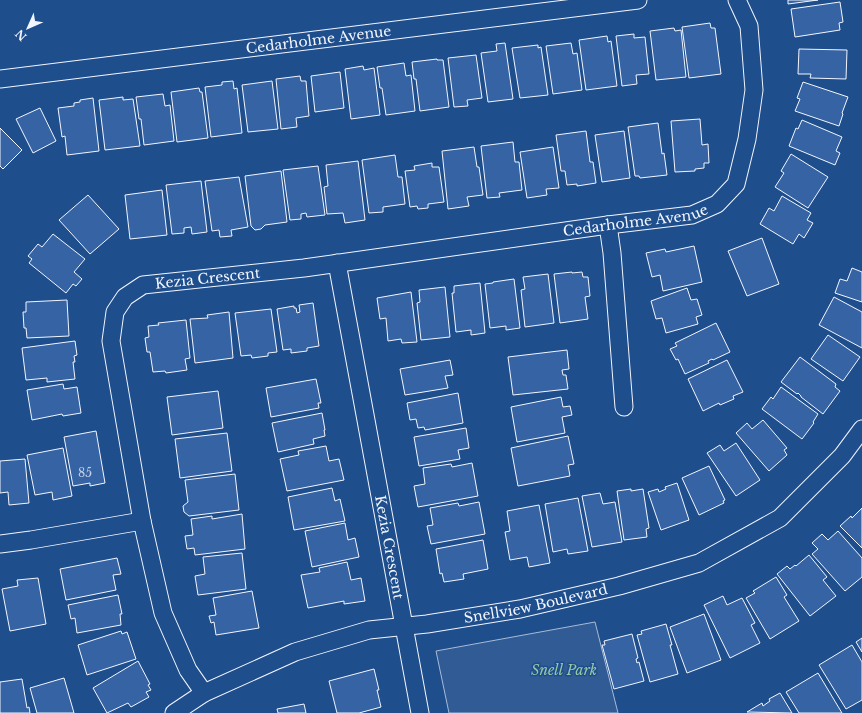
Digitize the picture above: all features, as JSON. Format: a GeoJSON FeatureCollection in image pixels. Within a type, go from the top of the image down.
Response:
{"type":"FeatureCollection","features":[{"type":"Feature","properties":{"kind":"street","name":"Cedarholme Avenue"},"geometry":{"type":"LineString","coordinates":[[0,79],[638,0]]}},
{"type":"Feature","properties":{"kind":"street","name":"Cedarholme Avenue"},"geometry":{"type":"LineString","coordinates":[[337,263],[608,225],[692,215],[717,204],[736,184],[747,139],[754,90],[749,26],[737,0]]}},
{"type":"Feature","properties":{"kind":"street"},"geometry":{"type":"LineString","coordinates":[[608,225],[624,407]]}},
{"type":"Feature","properties":{"kind":"street","name":"Kezia Crescent"},"geometry":{"type":"LineString","coordinates":[[204,693],[188,670],[163,613],[142,521],[111,341],[115,312],[125,297],[143,285],[304,268],[337,263],[420,713]]}},
{"type":"Feature","properties":{"kind":"street","name":"Snellview Boulevard"},"geometry":{"type":"LineString","coordinates":[[174,713],[204,693],[295,652],[369,630],[404,627],[520,609],[619,586],[699,564],[780,518],[842,456],[862,429]]}},
{"type":"Feature","properties":{"kind":"street"},"geometry":{"type":"LineString","coordinates":[[0,544],[142,521]]}},
{"type":"Feature","properties":{"kind":"shaded area","name":"Snell Park"},"geometry":{"type":"Polygon","coordinates":[[[595,622],[618,713],[449,713],[436,651],[595,622]]]}},
{"type":"Feature","properties":{"kind":"building"},"geometry":{"type":"Polygon","coordinates":[[[788,0],[818,0],[788,4],[788,0]]]}},
{"type":"Feature","properties":{"kind":"building"},"geometry":{"type":"Polygon","coordinates":[[[840,2],[843,22],[839,23],[840,30],[795,37],[791,9],[840,2]]]}},
{"type":"Feature","properties":{"kind":"building"},"geometry":{"type":"Polygon","coordinates":[[[710,23],[711,28],[715,28],[721,74],[689,78],[682,27],[710,23]]]}},
{"type":"Feature","properties":{"kind":"building"},"geometry":{"type":"Polygon","coordinates":[[[674,28],[675,31],[681,30],[686,77],[656,80],[650,31],[674,28]]]}},
{"type":"Feature","properties":{"kind":"building"},"geometry":{"type":"Polygon","coordinates":[[[634,34],[634,38],[645,37],[649,74],[636,75],[637,84],[622,86],[616,36],[634,34]]]}},
{"type":"Feature","properties":{"kind":"building"},"geometry":{"type":"Polygon","coordinates":[[[607,36],[608,42],[611,41],[617,86],[586,90],[579,40],[607,36]]]}},
{"type":"Feature","properties":{"kind":"building"},"geometry":{"type":"Polygon","coordinates":[[[505,43],[513,99],[488,102],[481,53],[497,51],[496,44],[505,43]]]}},
{"type":"Feature","properties":{"kind":"building"},"geometry":{"type":"Polygon","coordinates":[[[571,43],[573,54],[577,53],[582,90],[553,94],[546,46],[571,43]]]}},
{"type":"Feature","properties":{"kind":"building"},"geometry":{"type":"Polygon","coordinates":[[[538,45],[538,48],[541,47],[548,95],[520,98],[512,48],[538,45]]]}},
{"type":"Feature","properties":{"kind":"building"},"geometry":{"type":"Polygon","coordinates":[[[799,49],[847,50],[846,79],[810,78],[811,74],[798,74],[799,49]]]}},
{"type":"Feature","properties":{"kind":"building"},"geometry":{"type":"Polygon","coordinates":[[[476,55],[482,98],[467,100],[468,106],[454,107],[448,58],[476,55]]]}},
{"type":"Feature","properties":{"kind":"building"},"geometry":{"type":"Polygon","coordinates":[[[437,59],[443,60],[449,107],[420,111],[416,79],[414,79],[412,62],[437,59]]]}},
{"type":"Feature","properties":{"kind":"building"},"geometry":{"type":"Polygon","coordinates":[[[404,63],[406,76],[411,75],[415,111],[386,115],[377,67],[404,63]]]}},
{"type":"Feature","properties":{"kind":"building"},"geometry":{"type":"Polygon","coordinates":[[[363,66],[364,70],[374,68],[380,115],[351,119],[345,69],[363,66]]]}},
{"type":"Feature","properties":{"kind":"building"},"geometry":{"type":"Polygon","coordinates":[[[340,72],[344,108],[315,112],[311,76],[340,72]]]}},
{"type":"Feature","properties":{"kind":"building"},"geometry":{"type":"Polygon","coordinates":[[[300,76],[301,81],[306,81],[309,116],[296,118],[297,127],[281,129],[276,79],[300,76]]]}},
{"type":"Feature","properties":{"kind":"building"},"geometry":{"type":"Polygon","coordinates":[[[233,81],[234,89],[237,88],[242,133],[211,137],[205,87],[222,85],[222,82],[233,81]]]}},
{"type":"Feature","properties":{"kind":"building"},"geometry":{"type":"Polygon","coordinates":[[[272,81],[278,129],[248,132],[242,85],[272,81]]]}},
{"type":"Feature","properties":{"kind":"building"},"geometry":{"type":"Polygon","coordinates":[[[803,82],[848,97],[839,126],[795,111],[800,99],[797,98],[803,82]]]}},
{"type":"Feature","properties":{"kind":"building"},"geometry":{"type":"Polygon","coordinates":[[[199,88],[200,92],[202,92],[208,138],[177,142],[171,92],[199,88]]]}},
{"type":"Feature","properties":{"kind":"building"},"geometry":{"type":"Polygon","coordinates":[[[163,94],[165,106],[170,105],[174,141],[144,145],[141,119],[139,119],[136,97],[163,94]]]}},
{"type":"Feature","properties":{"kind":"building"},"geometry":{"type":"Polygon","coordinates":[[[123,97],[123,100],[133,99],[140,146],[105,150],[99,100],[123,97]]]}},
{"type":"Feature","properties":{"kind":"building"},"geometry":{"type":"Polygon","coordinates":[[[93,98],[99,151],[67,155],[65,136],[62,137],[58,108],[74,106],[74,103],[80,102],[80,100],[93,98]]]}},
{"type":"Feature","properties":{"kind":"building"},"geometry":{"type":"Polygon","coordinates":[[[40,108],[56,141],[33,153],[16,119],[40,108]]]}},
{"type":"Feature","properties":{"kind":"building"},"geometry":{"type":"Polygon","coordinates":[[[700,119],[702,145],[708,144],[709,163],[704,163],[704,168],[695,169],[695,171],[675,172],[671,121],[700,119]]]}},
{"type":"Feature","properties":{"kind":"building"},"geometry":{"type":"Polygon","coordinates":[[[802,120],[842,137],[836,151],[840,153],[835,165],[789,146],[796,128],[798,129],[802,120]]]}},
{"type":"Feature","properties":{"kind":"building"},"geometry":{"type":"Polygon","coordinates":[[[658,123],[662,154],[664,153],[667,175],[640,178],[639,176],[635,176],[628,127],[658,123]]]}},
{"type":"Feature","properties":{"kind":"building"},"geometry":{"type":"Polygon","coordinates":[[[0,128],[22,150],[3,169],[0,166],[0,128]]]}},
{"type":"Feature","properties":{"kind":"building"},"geometry":{"type":"Polygon","coordinates":[[[586,131],[590,162],[593,162],[596,183],[577,186],[577,184],[567,185],[565,171],[561,171],[556,135],[586,131]]]}},
{"type":"Feature","properties":{"kind":"building"},"geometry":{"type":"Polygon","coordinates":[[[624,131],[630,178],[602,182],[595,135],[624,131]]]}},
{"type":"Feature","properties":{"kind":"building"},"geometry":{"type":"Polygon","coordinates":[[[513,142],[515,162],[519,162],[522,190],[499,193],[500,197],[487,198],[481,146],[513,142]]]}},
{"type":"Feature","properties":{"kind":"building"},"geometry":{"type":"Polygon","coordinates":[[[474,147],[477,167],[479,167],[483,195],[467,197],[469,206],[448,209],[442,151],[474,147]]]}},
{"type":"Feature","properties":{"kind":"building"},"geometry":{"type":"Polygon","coordinates":[[[553,147],[559,188],[546,189],[547,195],[527,198],[520,152],[553,147]]]}},
{"type":"Feature","properties":{"kind":"building"},"geometry":{"type":"Polygon","coordinates":[[[791,154],[828,177],[808,208],[775,187],[784,173],[781,171],[791,154]]]}},
{"type":"Feature","properties":{"kind":"building"},"geometry":{"type":"Polygon","coordinates":[[[395,155],[398,177],[402,177],[405,204],[383,207],[383,212],[369,213],[362,160],[395,155]]]}},
{"type":"Feature","properties":{"kind":"building"},"geometry":{"type":"Polygon","coordinates":[[[358,161],[365,220],[345,223],[343,213],[327,214],[324,187],[328,186],[326,165],[358,161]]]}},
{"type":"Feature","properties":{"kind":"building"},"geometry":{"type":"Polygon","coordinates":[[[432,163],[432,167],[439,167],[444,202],[428,204],[428,208],[418,209],[417,206],[410,207],[405,171],[415,170],[414,166],[432,163]]]}},
{"type":"Feature","properties":{"kind":"building"},"geometry":{"type":"Polygon","coordinates":[[[318,166],[325,215],[307,217],[306,213],[301,214],[301,219],[290,220],[283,170],[318,166]]]}},
{"type":"Feature","properties":{"kind":"building"},"geometry":{"type":"Polygon","coordinates":[[[281,171],[287,222],[265,225],[261,229],[255,230],[251,226],[245,176],[281,171]]]}},
{"type":"Feature","properties":{"kind":"building"},"geometry":{"type":"Polygon","coordinates":[[[239,177],[248,227],[231,230],[232,236],[220,237],[219,230],[212,231],[205,181],[239,177]]]}},
{"type":"Feature","properties":{"kind":"building"},"geometry":{"type":"Polygon","coordinates":[[[201,181],[207,232],[192,234],[191,227],[184,228],[184,233],[172,234],[166,185],[201,181]]]}},
{"type":"Feature","properties":{"kind":"building"},"geometry":{"type":"Polygon","coordinates":[[[162,190],[167,235],[130,239],[125,195],[162,190]]]}},
{"type":"Feature","properties":{"kind":"building"},"geometry":{"type":"Polygon","coordinates":[[[88,195],[119,229],[90,254],[59,220],[88,195]]]}},
{"type":"Feature","properties":{"kind":"building"},"geometry":{"type":"Polygon","coordinates":[[[782,196],[811,213],[807,220],[813,223],[804,238],[799,234],[793,244],[760,224],[769,208],[774,211],[782,196]]]}},
{"type":"Feature","properties":{"kind":"building"},"geometry":{"type":"Polygon","coordinates":[[[53,234],[85,259],[74,272],[82,279],[76,286],[73,284],[66,293],[29,263],[32,259],[28,256],[38,244],[42,247],[53,234]]]}},
{"type":"Feature","properties":{"kind":"building"},"geometry":{"type":"Polygon","coordinates":[[[762,238],[779,284],[747,296],[728,251],[762,238]]]}},
{"type":"Feature","properties":{"kind":"building"},"geometry":{"type":"Polygon","coordinates":[[[694,246],[702,282],[663,291],[660,275],[652,277],[646,253],[665,249],[666,252],[694,246]]]}},
{"type":"Feature","properties":{"kind":"building"},"geometry":{"type":"Polygon","coordinates":[[[852,268],[862,272],[862,302],[835,293],[840,279],[847,281],[852,268]]]}},
{"type":"Feature","properties":{"kind":"building"},"geometry":{"type":"Polygon","coordinates":[[[582,272],[583,277],[588,277],[590,296],[585,297],[588,319],[560,323],[554,274],[582,272]]]}},
{"type":"Feature","properties":{"kind":"building"},"geometry":{"type":"Polygon","coordinates":[[[548,274],[554,323],[525,327],[521,290],[525,289],[523,277],[548,274]]]}},
{"type":"Feature","properties":{"kind":"building"},"geometry":{"type":"Polygon","coordinates":[[[514,279],[520,328],[506,330],[506,326],[490,328],[485,284],[514,279]]]}},
{"type":"Feature","properties":{"kind":"building"},"geometry":{"type":"Polygon","coordinates":[[[480,283],[485,333],[471,335],[471,330],[456,332],[452,293],[454,293],[454,286],[480,283]]]}},
{"type":"Feature","properties":{"kind":"building"},"geometry":{"type":"Polygon","coordinates":[[[445,287],[450,337],[421,340],[417,303],[420,302],[419,290],[445,287]]]}},
{"type":"Feature","properties":{"kind":"building"},"geometry":{"type":"Polygon","coordinates":[[[687,288],[691,300],[697,299],[702,315],[696,317],[698,324],[666,333],[662,318],[656,319],[651,301],[687,288]]]}},
{"type":"Feature","properties":{"kind":"building"},"geometry":{"type":"Polygon","coordinates":[[[411,292],[417,342],[402,343],[401,339],[388,341],[386,318],[380,319],[377,298],[411,292]]]}},
{"type":"Feature","properties":{"kind":"building"},"geometry":{"type":"Polygon","coordinates":[[[834,297],[862,312],[862,348],[819,325],[834,297]]]}},
{"type":"Feature","properties":{"kind":"building"},"geometry":{"type":"Polygon","coordinates":[[[67,300],[69,336],[27,338],[26,328],[24,328],[23,312],[26,312],[26,302],[67,300]]]}},
{"type":"Feature","properties":{"kind":"building"},"geometry":{"type":"Polygon","coordinates":[[[313,303],[319,346],[307,348],[307,351],[291,353],[291,349],[283,350],[277,309],[294,306],[297,313],[300,312],[299,305],[313,303]]]}},
{"type":"Feature","properties":{"kind":"building"},"geometry":{"type":"Polygon","coordinates":[[[271,309],[277,352],[268,353],[268,356],[252,358],[251,355],[241,356],[235,313],[271,309]]]}},
{"type":"Feature","properties":{"kind":"building"},"geometry":{"type":"Polygon","coordinates":[[[229,312],[233,358],[195,363],[190,319],[208,318],[207,315],[229,312]]]}},
{"type":"Feature","properties":{"kind":"building"},"geometry":{"type":"Polygon","coordinates":[[[186,320],[190,358],[185,359],[187,370],[166,373],[165,371],[153,372],[150,352],[147,352],[145,338],[149,337],[148,326],[159,325],[158,323],[186,320]]]}},
{"type":"Feature","properties":{"kind":"building"},"geometry":{"type":"Polygon","coordinates":[[[716,323],[730,352],[713,360],[712,359],[708,361],[709,363],[685,374],[678,359],[676,360],[670,349],[677,346],[675,343],[716,323]]]}},
{"type":"Feature","properties":{"kind":"building"},"geometry":{"type":"Polygon","coordinates":[[[828,335],[860,357],[843,381],[811,359],[828,335]]]}},
{"type":"Feature","properties":{"kind":"building"},"geometry":{"type":"Polygon","coordinates":[[[75,341],[77,355],[74,356],[75,362],[73,362],[75,379],[47,382],[47,378],[26,380],[22,348],[75,341]]]}},
{"type":"Feature","properties":{"kind":"building"},"geometry":{"type":"Polygon","coordinates":[[[567,350],[569,369],[562,370],[563,375],[566,375],[568,389],[513,395],[508,357],[567,350]]]}},
{"type":"Feature","properties":{"kind":"building"},"geometry":{"type":"Polygon","coordinates":[[[800,357],[836,384],[835,387],[840,391],[823,414],[798,393],[797,394],[781,382],[800,357]]]}},
{"type":"Feature","properties":{"kind":"building"},"geometry":{"type":"Polygon","coordinates":[[[450,360],[453,375],[445,376],[448,388],[405,395],[400,369],[450,360]]]}},
{"type":"Feature","properties":{"kind":"building"},"geometry":{"type":"Polygon","coordinates":[[[727,360],[743,392],[733,396],[734,399],[720,405],[719,403],[703,411],[688,379],[727,360]]]}},
{"type":"Feature","properties":{"kind":"building"},"geometry":{"type":"Polygon","coordinates":[[[316,379],[321,403],[318,403],[319,408],[271,417],[266,388],[316,379]]]}},
{"type":"Feature","properties":{"kind":"building"},"geometry":{"type":"Polygon","coordinates":[[[63,384],[64,389],[77,387],[81,413],[63,416],[62,414],[32,420],[27,390],[63,384]]]}},
{"type":"Feature","properties":{"kind":"building"},"geometry":{"type":"Polygon","coordinates":[[[781,387],[818,414],[813,422],[814,423],[802,439],[762,409],[771,397],[773,399],[781,387]]]}},
{"type":"Feature","properties":{"kind":"building"},"geometry":{"type":"Polygon","coordinates":[[[218,391],[223,428],[172,435],[167,397],[218,391]]]}},
{"type":"Feature","properties":{"kind":"building"},"geometry":{"type":"Polygon","coordinates":[[[458,393],[463,423],[425,430],[424,427],[418,428],[416,419],[410,420],[407,403],[458,393]]]}},
{"type":"Feature","properties":{"kind":"building"},"geometry":{"type":"Polygon","coordinates":[[[561,397],[563,407],[570,406],[572,415],[562,417],[565,433],[517,442],[511,407],[561,397]]]}},
{"type":"Feature","properties":{"kind":"building"},"geometry":{"type":"Polygon","coordinates":[[[322,413],[325,436],[313,439],[314,444],[278,452],[272,423],[322,413]]]}},
{"type":"Feature","properties":{"kind":"building"},"geometry":{"type":"Polygon","coordinates":[[[763,420],[787,448],[784,450],[787,455],[769,471],[736,433],[747,423],[752,429],[763,420]]]}},
{"type":"Feature","properties":{"kind":"building"},"geometry":{"type":"Polygon","coordinates":[[[466,428],[469,448],[458,450],[460,459],[419,466],[414,437],[466,428]]]}},
{"type":"Feature","properties":{"kind":"building"},"geometry":{"type":"Polygon","coordinates":[[[96,431],[105,483],[90,486],[90,483],[73,486],[64,437],[96,431]]]}},
{"type":"Feature","properties":{"kind":"building"},"geometry":{"type":"Polygon","coordinates":[[[227,433],[232,471],[180,478],[175,439],[227,433]]]}},
{"type":"Feature","properties":{"kind":"building"},"geometry":{"type":"Polygon","coordinates":[[[568,436],[574,464],[568,465],[570,476],[518,486],[511,448],[568,436]]]}},
{"type":"Feature","properties":{"kind":"building"},"geometry":{"type":"Polygon","coordinates":[[[736,443],[760,480],[736,496],[707,453],[720,445],[724,451],[736,443]]]}},
{"type":"Feature","properties":{"kind":"building"},"geometry":{"type":"Polygon","coordinates":[[[326,446],[329,461],[339,459],[344,480],[287,491],[280,459],[299,455],[298,451],[326,446]]]}},
{"type":"Feature","properties":{"kind":"building"},"geometry":{"type":"Polygon","coordinates":[[[63,448],[72,496],[53,500],[52,492],[35,495],[27,455],[63,448]]]}},
{"type":"Feature","properties":{"kind":"building"},"geometry":{"type":"Polygon","coordinates":[[[25,459],[29,503],[9,505],[8,492],[0,493],[0,461],[25,459]]]}},
{"type":"Feature","properties":{"kind":"building"},"geometry":{"type":"Polygon","coordinates":[[[472,463],[478,496],[418,507],[414,486],[425,484],[423,468],[451,464],[452,467],[472,463]]]}},
{"type":"Feature","properties":{"kind":"building"},"geometry":{"type":"Polygon","coordinates":[[[709,466],[725,500],[723,501],[724,503],[699,515],[682,478],[709,466]]]}},
{"type":"Feature","properties":{"kind":"building"},"geometry":{"type":"Polygon","coordinates":[[[235,474],[239,510],[189,516],[184,512],[183,506],[188,502],[185,480],[235,474]]]}},
{"type":"Feature","properties":{"kind":"building"},"geometry":{"type":"Polygon","coordinates":[[[677,483],[689,520],[661,530],[648,492],[658,489],[659,492],[666,489],[665,487],[677,483]]]}},
{"type":"Feature","properties":{"kind":"building"},"geometry":{"type":"Polygon","coordinates":[[[332,488],[335,501],[340,499],[345,521],[294,530],[288,497],[332,488]]]}},
{"type":"Feature","properties":{"kind":"building"},"geometry":{"type":"Polygon","coordinates":[[[631,489],[631,491],[643,489],[649,528],[646,529],[647,537],[624,540],[617,491],[631,489]]]}},
{"type":"Feature","properties":{"kind":"building"},"geometry":{"type":"Polygon","coordinates":[[[600,493],[603,504],[615,502],[622,542],[592,547],[582,496],[600,493]]]}},
{"type":"Feature","properties":{"kind":"building"},"geometry":{"type":"Polygon","coordinates":[[[578,498],[588,551],[568,554],[567,549],[553,552],[545,504],[578,498]]]}},
{"type":"Feature","properties":{"kind":"building"},"geometry":{"type":"Polygon","coordinates":[[[479,502],[485,534],[431,544],[427,526],[433,525],[430,508],[458,503],[459,506],[479,502]]]}},
{"type":"Feature","properties":{"kind":"building"},"geometry":{"type":"Polygon","coordinates":[[[539,505],[550,563],[529,567],[527,557],[510,560],[505,532],[510,531],[507,511],[539,505]]]}},
{"type":"Feature","properties":{"kind":"building"},"geometry":{"type":"Polygon","coordinates":[[[862,508],[862,548],[840,526],[851,516],[852,518],[862,508]]]}},
{"type":"Feature","properties":{"kind":"building"},"geometry":{"type":"Polygon","coordinates":[[[242,514],[245,549],[195,555],[194,548],[187,549],[185,536],[193,535],[191,519],[212,516],[212,519],[242,514]]]}},
{"type":"Feature","properties":{"kind":"building"},"geometry":{"type":"Polygon","coordinates":[[[345,523],[348,540],[355,538],[359,557],[312,567],[305,531],[345,523]]]}},
{"type":"Feature","properties":{"kind":"building"},"geometry":{"type":"Polygon","coordinates":[[[838,531],[862,558],[862,577],[845,591],[812,554],[818,549],[812,543],[822,534],[828,540],[838,531]]]}},
{"type":"Feature","properties":{"kind":"building"},"geometry":{"type":"Polygon","coordinates":[[[483,540],[488,569],[463,574],[464,579],[444,582],[442,573],[440,574],[436,549],[483,540]]]}},
{"type":"Feature","properties":{"kind":"building"},"geometry":{"type":"Polygon","coordinates":[[[242,553],[246,589],[198,595],[195,576],[205,574],[203,557],[242,553]]]}},
{"type":"Feature","properties":{"kind":"building"},"geometry":{"type":"Polygon","coordinates":[[[809,555],[827,577],[823,580],[836,596],[810,616],[777,574],[787,566],[790,569],[795,565],[796,566],[809,555]]]}},
{"type":"Feature","properties":{"kind":"building"},"geometry":{"type":"Polygon","coordinates":[[[117,558],[121,574],[113,575],[116,590],[66,600],[60,569],[117,558]]]}},
{"type":"Feature","properties":{"kind":"building"},"geometry":{"type":"Polygon","coordinates":[[[347,562],[351,580],[361,578],[365,601],[344,604],[344,601],[308,608],[301,575],[320,572],[319,568],[347,562]]]}},
{"type":"Feature","properties":{"kind":"building"},"geometry":{"type":"Polygon","coordinates":[[[776,577],[787,595],[784,597],[799,621],[770,639],[746,598],[755,593],[753,591],[776,577]]]}},
{"type":"Feature","properties":{"kind":"building"},"geometry":{"type":"Polygon","coordinates":[[[38,578],[46,624],[10,631],[2,589],[18,586],[17,580],[38,578]]]}},
{"type":"Feature","properties":{"kind":"building"},"geometry":{"type":"Polygon","coordinates":[[[252,591],[259,628],[216,635],[214,622],[211,623],[209,616],[216,615],[213,598],[252,591]]]}},
{"type":"Feature","properties":{"kind":"building"},"geometry":{"type":"Polygon","coordinates":[[[118,595],[122,614],[120,614],[121,625],[77,633],[75,618],[71,619],[68,605],[118,595]]]}},
{"type":"Feature","properties":{"kind":"building"},"geometry":{"type":"Polygon","coordinates":[[[723,596],[727,605],[742,598],[755,623],[751,625],[760,643],[730,658],[704,605],[723,596]]]}},
{"type":"Feature","properties":{"kind":"building"},"geometry":{"type":"Polygon","coordinates":[[[704,614],[721,660],[687,673],[670,627],[704,614]]]}},
{"type":"Feature","properties":{"kind":"building"},"geometry":{"type":"Polygon","coordinates":[[[666,624],[678,674],[650,682],[637,635],[642,634],[641,631],[666,624]]]}},
{"type":"Feature","properties":{"kind":"building"},"geometry":{"type":"Polygon","coordinates":[[[121,631],[122,634],[127,632],[136,659],[87,675],[78,645],[121,631]]]}},
{"type":"Feature","properties":{"kind":"building"},"geometry":{"type":"Polygon","coordinates":[[[632,634],[638,658],[636,659],[637,663],[639,662],[644,681],[614,689],[602,645],[605,645],[604,641],[632,634]]]}},
{"type":"Feature","properties":{"kind":"building"},"geometry":{"type":"Polygon","coordinates":[[[862,638],[862,652],[856,642],[862,638]]]}},
{"type":"Feature","properties":{"kind":"building"},"geometry":{"type":"Polygon","coordinates":[[[852,645],[862,662],[862,700],[846,709],[819,665],[852,645]]]}},
{"type":"Feature","properties":{"kind":"building"},"geometry":{"type":"Polygon","coordinates":[[[138,661],[150,684],[148,685],[151,690],[146,692],[149,697],[131,707],[128,703],[107,713],[93,688],[138,661]]]}},
{"type":"Feature","properties":{"kind":"building"},"geometry":{"type":"Polygon","coordinates":[[[374,669],[381,707],[359,713],[337,713],[329,681],[374,669]]]}},
{"type":"Feature","properties":{"kind":"building"},"geometry":{"type":"Polygon","coordinates":[[[818,673],[842,713],[799,713],[786,692],[818,673]]]}},
{"type":"Feature","properties":{"kind":"building"},"geometry":{"type":"Polygon","coordinates":[[[64,678],[74,713],[37,713],[30,688],[64,678]]]}},
{"type":"Feature","properties":{"kind":"building"},"geometry":{"type":"Polygon","coordinates":[[[22,679],[27,708],[29,707],[30,713],[0,713],[0,682],[22,679]]]}},
{"type":"Feature","properties":{"kind":"building"},"geometry":{"type":"Polygon","coordinates":[[[780,693],[792,713],[747,712],[762,703],[763,706],[770,701],[769,699],[780,693]]]}},
{"type":"Feature","properties":{"kind":"building"},"geometry":{"type":"Polygon","coordinates":[[[304,704],[306,713],[278,713],[277,709],[304,704]]]}}]}
